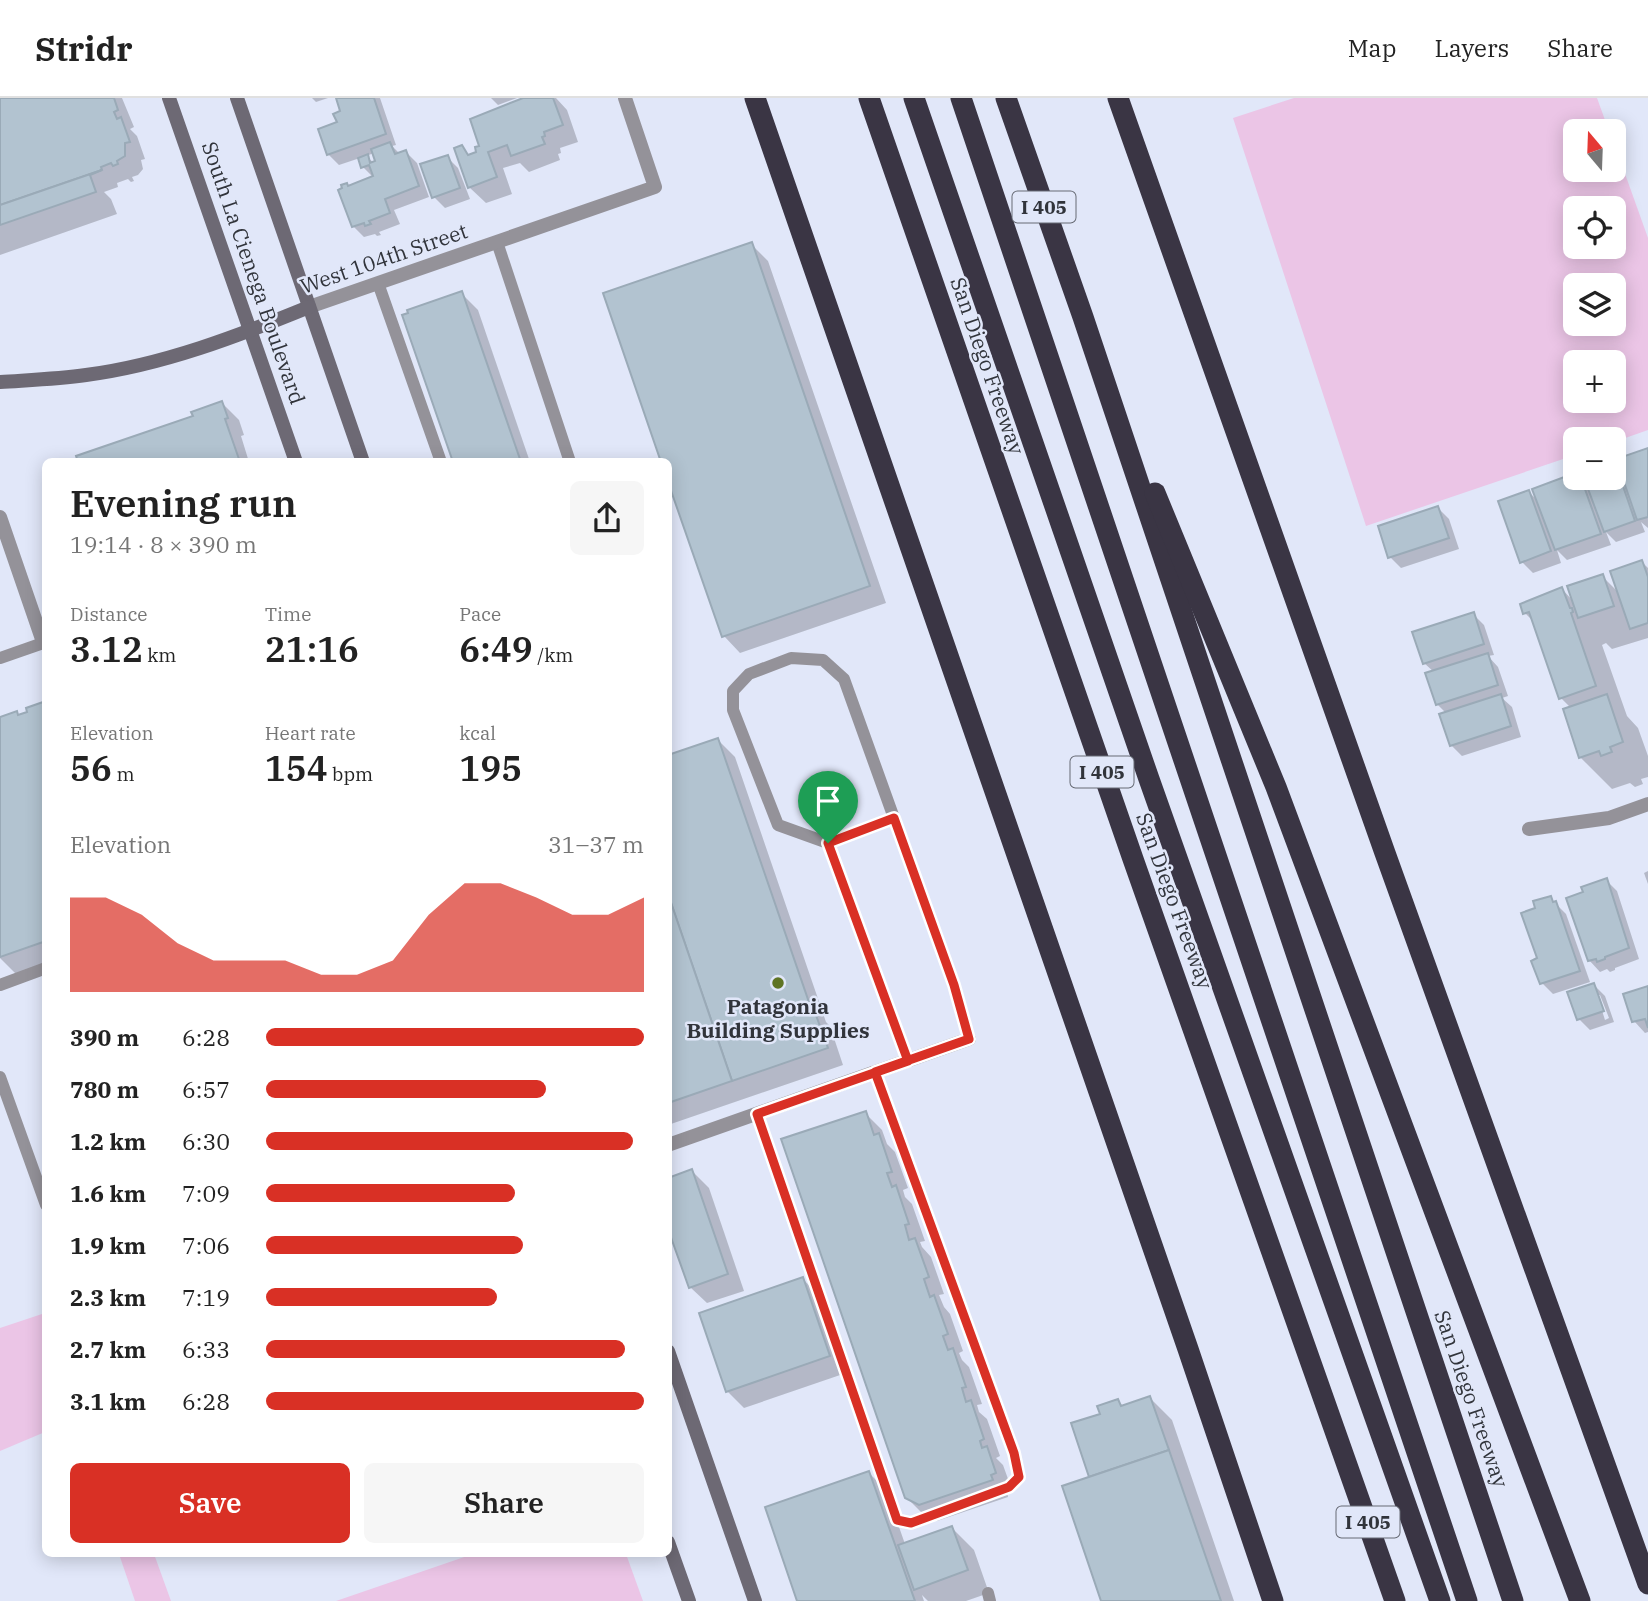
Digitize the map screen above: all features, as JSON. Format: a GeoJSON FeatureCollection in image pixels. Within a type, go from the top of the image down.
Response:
{"type":"FeatureCollection","features":[{"type":"Feature","properties":{"kind":"highway"},"geometry":{"type":"LineString","coordinates":[[755,98],[1273,1601]]}},
{"type":"Feature","properties":{"kind":"highway","name":"San Diego Freeway"},"geometry":{"type":"LineString","coordinates":[[869,98],[1133,859],[1395,1601]]}},
{"type":"Feature","properties":{"kind":"highway"},"geometry":{"type":"LineString","coordinates":[[914,98],[1149,779],[1440,1601]]}},
{"type":"Feature","properties":{"kind":"highway"},"geometry":{"type":"LineString","coordinates":[[961,98],[1467,1601]]}},
{"type":"Feature","properties":{"kind":"highway","name":"San Diego Freeway"},"geometry":{"type":"LineString","coordinates":[[1006,98],[1083,317],[1513,1601]]}},
{"type":"Feature","properties":{"kind":"highway"},"geometry":{"type":"LineString","coordinates":[[1118,98],[1380,840],[1648,1584]]}},
{"type":"Feature","properties":{"kind":"highway"},"geometry":{"type":"LineString","coordinates":[[1083,317],[1276,787],[1580,1601]]}},
{"type":"Feature","properties":{"kind":"main road","name":"South La Cienega Boulevard"},"geometry":{"type":"LineString","coordinates":[[169,98],[295,458]]}},
{"type":"Feature","properties":{"kind":"main road","name":"South La Cienega Boulevard"},"geometry":{"type":"LineString","coordinates":[[237,98],[362,458]]}},
{"type":"Feature","properties":{"kind":"main road","name":"West 104th Street"},"geometry":{"type":"LineString","coordinates":[[0,382],[86,375],[153,361],[251,331],[309,307]]}},
{"type":"Feature","properties":{"kind":"main road"},"geometry":{"type":"LineString","coordinates":[[672,1362],[755,1601]]}},
{"type":"Feature","properties":{"kind":"main road"},"geometry":{"type":"LineString","coordinates":[[672,1553],[689,1601]]}},
{"type":"Feature","properties":{"kind":"street","name":"West 104th Street"},"geometry":{"type":"LineString","coordinates":[[309,307],[655,187],[625,98]]}},
{"type":"Feature","properties":{"kind":"street"},"geometry":{"type":"LineString","coordinates":[[0,517],[42,636]]}},
{"type":"Feature","properties":{"kind":"street"},"geometry":{"type":"LineString","coordinates":[[1529,829],[1609,818],[1648,804]]}},
{"type":"Feature","properties":{"kind":"street"},"geometry":{"type":"LineString","coordinates":[[672,1144],[969,1039]]}},
{"type":"Feature","properties":{"kind":"lane"},"geometry":{"type":"LineString","coordinates":[[497,242],[569,458]]}},
{"type":"Feature","properties":{"kind":"lane"},"geometry":{"type":"LineString","coordinates":[[378,283],[440,458]]}},
{"type":"Feature","properties":{"kind":"lane"},"geometry":{"type":"LineString","coordinates":[[0,657],[42,643]]}},
{"type":"Feature","properties":{"kind":"lane"},"geometry":{"type":"LineString","coordinates":[[894,818],[828,843],[778,825],[733,710],[733,691],[749,674],[791,658],[822,660],[844,679],[894,818],[954,985],[969,1039]]}},
{"type":"Feature","properties":{"kind":"lane"},"geometry":{"type":"LineString","coordinates":[[828,843],[908,1061]]}},
{"type":"Feature","properties":{"kind":"lane"},"geometry":{"type":"LineString","coordinates":[[0,985],[42,969]]}},
{"type":"Feature","properties":{"kind":"lane"},"geometry":{"type":"LineString","coordinates":[[757,1114],[897,1520],[911,1523],[1009,1487],[1019,1477],[1014,1453],[875,1072]]}},
{"type":"Feature","properties":{"kind":"lane"},"geometry":{"type":"LineString","coordinates":[[0,1077],[42,1194]]}},
{"type":"Feature","properties":{"kind":"shaded area"},"geometry":{"type":"Polygon","coordinates":[[[1294,98],[1597,98],[1605,119],[1563,119],[1563,182],[1626,182],[1626,177],[1648,238],[1648,430],[1626,438],[1626,427],[1563,427],[1563,459],[1366,526],[1233,118],[1294,98]]]}},
{"type":"Feature","properties":{"kind":"shaded area"},"geometry":{"type":"Polygon","coordinates":[[[42,1314],[42,1433],[0,1451],[0,1328],[42,1314]]]}},
{"type":"Feature","properties":{"kind":"shaded area"},"geometry":{"type":"Polygon","coordinates":[[[120,1557],[155,1557],[171,1601],[135,1601],[120,1557]]]}},
{"type":"Feature","properties":{"kind":"shaded area"},"geometry":{"type":"Polygon","coordinates":[[[464,1557],[627,1557],[643,1601],[336,1601],[464,1557]]]}},
{"type":"Feature","properties":{"kind":"building"},"geometry":{"type":"Polygon","coordinates":[[[0,98],[114,98],[118,110],[114,112],[117,119],[121,117],[130,142],[125,143],[125,156],[113,166],[111,163],[101,167],[102,170],[0,205],[0,98]]]}},
{"type":"Feature","properties":{"kind":"building"},"geometry":{"type":"Polygon","coordinates":[[[336,98],[374,98],[386,134],[327,155],[318,129],[337,122],[333,114],[340,111],[336,98]]]}},
{"type":"Feature","properties":{"kind":"building"},"geometry":{"type":"Polygon","coordinates":[[[523,98],[553,98],[563,125],[544,132],[545,136],[542,137],[545,144],[511,156],[507,145],[488,152],[497,177],[468,188],[454,148],[462,145],[468,155],[476,152],[475,147],[479,146],[470,119],[523,98]]]}},
{"type":"Feature","properties":{"kind":"building"},"geometry":{"type":"Polygon","coordinates":[[[390,142],[395,154],[406,150],[419,186],[385,199],[390,213],[369,221],[371,224],[352,227],[338,190],[342,188],[341,185],[347,183],[348,186],[373,176],[369,165],[361,168],[358,158],[368,154],[370,163],[375,161],[371,149],[390,142]]]}},
{"type":"Feature","properties":{"kind":"building"},"geometry":{"type":"Polygon","coordinates":[[[448,155],[460,188],[432,198],[420,164],[448,155]]]}},
{"type":"Feature","properties":{"kind":"building"},"geometry":{"type":"Polygon","coordinates":[[[102,170],[90,175],[96,192],[0,225],[0,205],[102,170]]]}},
{"type":"Feature","properties":{"kind":"building"},"geometry":{"type":"Polygon","coordinates":[[[752,242],[870,586],[722,637],[672,493],[672,458],[660,458],[603,293],[752,242]]]}},
{"type":"Feature","properties":{"kind":"building"},"geometry":{"type":"Polygon","coordinates":[[[462,291],[520,458],[452,458],[402,315],[408,313],[407,310],[462,291]]]}},
{"type":"Feature","properties":{"kind":"building"},"geometry":{"type":"Polygon","coordinates":[[[222,401],[228,418],[225,419],[239,458],[77,458],[76,456],[193,416],[191,412],[222,401]]]}},
{"type":"Feature","properties":{"kind":"building"},"geometry":{"type":"Polygon","coordinates":[[[1648,448],[1648,517],[1637,520],[1626,488],[1626,456],[1648,448]]]}},
{"type":"Feature","properties":{"kind":"building"},"geometry":{"type":"Polygon","coordinates":[[[1563,477],[1563,490],[1585,490],[1601,534],[1555,550],[1532,489],[1563,477]]]}},
{"type":"Feature","properties":{"kind":"building"},"geometry":{"type":"Polygon","coordinates":[[[1529,490],[1551,551],[1520,563],[1498,501],[1529,490]]]}},
{"type":"Feature","properties":{"kind":"building"},"geometry":{"type":"Polygon","coordinates":[[[1588,490],[1624,490],[1635,521],[1604,532],[1588,490]]]}},
{"type":"Feature","properties":{"kind":"building"},"geometry":{"type":"Polygon","coordinates":[[[1438,506],[1449,538],[1388,558],[1378,526],[1438,506]]]}},
{"type":"Feature","properties":{"kind":"building"},"geometry":{"type":"Polygon","coordinates":[[[1642,560],[1648,577],[1648,623],[1630,629],[1610,571],[1642,560]]]}},
{"type":"Feature","properties":{"kind":"building"},"geometry":{"type":"Polygon","coordinates":[[[1603,574],[1614,606],[1578,618],[1567,586],[1603,574]]]}},
{"type":"Feature","properties":{"kind":"building"},"geometry":{"type":"Polygon","coordinates":[[[1562,587],[1572,608],[1571,613],[1596,686],[1559,699],[1529,612],[1523,614],[1520,604],[1562,587]]]}},
{"type":"Feature","properties":{"kind":"building"},"geometry":{"type":"Polygon","coordinates":[[[1474,612],[1484,644],[1423,664],[1412,632],[1474,612]]]}},
{"type":"Feature","properties":{"kind":"building"},"geometry":{"type":"Polygon","coordinates":[[[1488,653],[1498,685],[1436,705],[1425,673],[1488,653]]]}},
{"type":"Feature","properties":{"kind":"building"},"geometry":{"type":"Polygon","coordinates":[[[1501,694],[1511,726],[1450,746],[1439,714],[1501,694]]]}},
{"type":"Feature","properties":{"kind":"building"},"geometry":{"type":"Polygon","coordinates":[[[1607,694],[1623,742],[1610,747],[1612,752],[1601,756],[1599,751],[1579,758],[1563,709],[1607,694]]]}},
{"type":"Feature","properties":{"kind":"building"},"geometry":{"type":"Polygon","coordinates":[[[42,702],[42,942],[0,957],[0,717],[17,711],[18,715],[27,712],[26,708],[42,702]]]}},
{"type":"Feature","properties":{"kind":"building"},"geometry":{"type":"Polygon","coordinates":[[[718,738],[811,1008],[813,1007],[828,1048],[732,1081],[672,906],[672,754],[718,738]]]}},
{"type":"Feature","properties":{"kind":"building"},"geometry":{"type":"Polygon","coordinates":[[[1607,878],[1629,948],[1597,962],[1596,959],[1588,961],[1566,898],[1583,892],[1581,887],[1607,878]]]}},
{"type":"Feature","properties":{"kind":"building"},"geometry":{"type":"Polygon","coordinates":[[[1551,896],[1553,902],[1556,901],[1580,971],[1540,984],[1531,961],[1537,958],[1521,913],[1535,908],[1533,901],[1551,896]]]}},
{"type":"Feature","properties":{"kind":"building"},"geometry":{"type":"Polygon","coordinates":[[[672,906],[732,1081],[672,1102],[672,906]]]}},
{"type":"Feature","properties":{"kind":"building"},"geometry":{"type":"Polygon","coordinates":[[[1594,983],[1604,1011],[1577,1020],[1567,992],[1594,983]]]}},
{"type":"Feature","properties":{"kind":"building"},"geometry":{"type":"Polygon","coordinates":[[[1648,986],[1648,1028],[1645,1019],[1632,1022],[1623,994],[1648,986]]]}},
{"type":"Feature","properties":{"kind":"building"},"geometry":{"type":"Polygon","coordinates":[[[866,1111],[874,1135],[879,1133],[892,1172],[887,1173],[892,1187],[896,1185],[909,1224],[905,1225],[909,1240],[915,1238],[929,1277],[924,1279],[930,1297],[934,1295],[948,1334],[943,1336],[948,1350],[953,1348],[966,1387],[962,1388],[966,1402],[971,1400],[984,1439],[980,1441],[982,1448],[987,1446],[996,1473],[991,1475],[993,1480],[919,1505],[905,1498],[781,1139],[866,1111]]]}},
{"type":"Feature","properties":{"kind":"building"},"geometry":{"type":"Polygon","coordinates":[[[692,1169],[728,1274],[689,1288],[672,1240],[672,1176],[692,1169]]]}},
{"type":"Feature","properties":{"kind":"building"},"geometry":{"type":"Polygon","coordinates":[[[803,1277],[830,1356],[726,1392],[699,1313],[803,1277]]]}},
{"type":"Feature","properties":{"kind":"building"},"geometry":{"type":"Polygon","coordinates":[[[1150,1396],[1169,1450],[1089,1477],[1071,1423],[1100,1414],[1097,1406],[1118,1399],[1121,1406],[1150,1396]]]}},
{"type":"Feature","properties":{"kind":"building"},"geometry":{"type":"Polygon","coordinates":[[[1169,1450],[1221,1601],[1101,1601],[1062,1486],[1169,1450]]]}},
{"type":"Feature","properties":{"kind":"building"},"geometry":{"type":"Polygon","coordinates":[[[869,1471],[915,1601],[797,1601],[765,1507],[869,1471]]]}},
{"type":"Feature","properties":{"kind":"building"},"geometry":{"type":"Polygon","coordinates":[[[952,1526],[968,1570],[914,1590],[898,1545],[952,1526]]]}},
{"type":"Feature","properties":{"kind":"place","name":"Patagonia Building Supplies"},"geometry":{"type":"Point","coordinates":[778,983]}},
{"type":"Feature","properties":{"kind":"route"},"geometry":{"type":"LineString","coordinates":[[828,843],[894,818],[954,985],[969,1039],[908,1061],[875,1072],[1014,1453],[1019,1477],[1009,1487],[911,1523],[897,1520],[757,1114],[875,1072],[908,1061],[828,843]]}}]}
